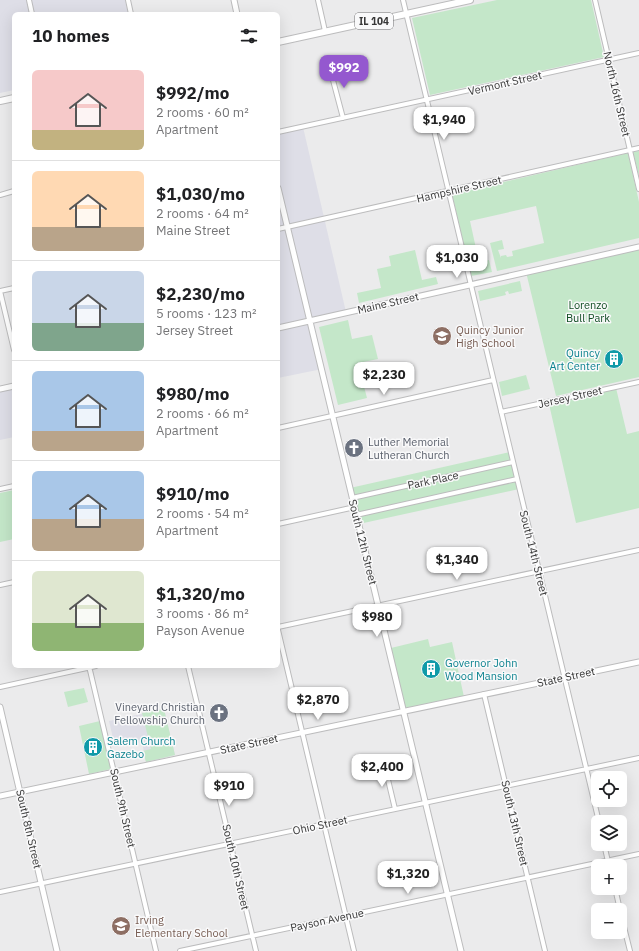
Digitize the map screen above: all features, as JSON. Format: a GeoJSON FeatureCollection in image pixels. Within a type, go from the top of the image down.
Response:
{"type":"FeatureCollection","features":[{"type":"Feature","properties":{"kind":"main road","name":"IL 104"},"geometry":{"type":"LineString","coordinates":[[280,42],[470,0]]}},
{"type":"Feature","properties":{"kind":"main road"},"geometry":{"type":"LineString","coordinates":[[0,101],[12,98]]}},
{"type":"Feature","properties":{"kind":"street"},"geometry":{"type":"LineString","coordinates":[[29,0],[32,12]]}},
{"type":"Feature","properties":{"kind":"street"},"geometry":{"type":"LineString","coordinates":[[128,0],[131,12]]}},
{"type":"Feature","properties":{"kind":"street"},"geometry":{"type":"LineString","coordinates":[[234,0],[237,12]]}},
{"type":"Feature","properties":{"kind":"street"},"geometry":{"type":"LineString","coordinates":[[318,0],[325,31]]}},
{"type":"Feature","properties":{"kind":"street","name":"South 14th Street"},"geometry":{"type":"LineString","coordinates":[[403,0],[597,815]]}},
{"type":"Feature","properties":{"kind":"street","name":"North 16th Street"},"geometry":{"type":"LineString","coordinates":[[595,0],[639,189]]}},
{"type":"Feature","properties":{"kind":"street","name":"Vermont Street"},"geometry":{"type":"LineString","coordinates":[[280,132],[639,53]]}},
{"type":"Feature","properties":{"kind":"street"},"geometry":{"type":"LineString","coordinates":[[330,65],[342,118]]}},
{"type":"Feature","properties":{"kind":"street","name":"Hampshire Street"},"geometry":{"type":"LineString","coordinates":[[280,229],[639,148]]}},
{"type":"Feature","properties":{"kind":"street"},"geometry":{"type":"LineString","coordinates":[[0,195],[12,192]]}},
{"type":"Feature","properties":{"kind":"street","name":"South 12th Street"},"geometry":{"type":"LineString","coordinates":[[280,197],[461,951]]}},
{"type":"Feature","properties":{"kind":"street","name":"Maine Street"},"geometry":{"type":"LineString","coordinates":[[280,328],[639,247]]}},
{"type":"Feature","properties":{"kind":"street"},"geometry":{"type":"LineString","coordinates":[[12,288],[0,291],[12,342]]}},
{"type":"Feature","properties":{"kind":"street"},"geometry":{"type":"LineString","coordinates":[[280,428],[493,380]]}},
{"type":"Feature","properties":{"kind":"street","name":"Jersey Street"},"geometry":{"type":"LineString","coordinates":[[501,412],[639,382]]}},
{"type":"Feature","properties":{"kind":"street"},"geometry":{"type":"LineString","coordinates":[[0,390],[12,387]]}},
{"type":"Feature","properties":{"kind":"street","name":"Park Place"},"geometry":{"type":"LineString","coordinates":[[352,498],[513,462]]}},
{"type":"Feature","properties":{"kind":"street","name":"Park Place"},"geometry":{"type":"LineString","coordinates":[[356,515],[517,479]]}},
{"type":"Feature","properties":{"kind":"street"},"geometry":{"type":"LineString","coordinates":[[0,489],[12,486]]}},
{"type":"Feature","properties":{"kind":"street"},"geometry":{"type":"LineString","coordinates":[[280,524],[355,507]]}},
{"type":"Feature","properties":{"kind":"street"},"geometry":{"type":"LineString","coordinates":[[280,626],[639,550]]}},
{"type":"Feature","properties":{"kind":"street"},"geometry":{"type":"LineString","coordinates":[[0,585],[12,582]]}},
{"type":"Feature","properties":{"kind":"street"},"geometry":{"type":"LineString","coordinates":[[280,638],[354,951]]}},
{"type":"Feature","properties":{"kind":"street","name":"State Street"},"geometry":{"type":"LineString","coordinates":[[0,796],[639,662]]}},
{"type":"Feature","properties":{"kind":"street"},"geometry":{"type":"LineString","coordinates":[[0,686],[84,668]]}},
{"type":"Feature","properties":{"kind":"street","name":"South 9th Street"},"geometry":{"type":"LineString","coordinates":[[89,668],[156,951]]}},
{"type":"Feature","properties":{"kind":"street","name":"South 10th Street"},"geometry":{"type":"LineString","coordinates":[[188,668],[256,951]]}},
{"type":"Feature","properties":{"kind":"street","name":"South 13th Street"},"geometry":{"type":"LineString","coordinates":[[484,694],[546,951]]}},
{"type":"Feature","properties":{"kind":"street","name":"South 8th Street"},"geometry":{"type":"LineString","coordinates":[[0,706],[58,951]]}},
{"type":"Feature","properties":{"kind":"street","name":"Ohio Street"},"geometry":{"type":"LineString","coordinates":[[0,892],[639,758]]}},
{"type":"Feature","properties":{"kind":"street"},"geometry":{"type":"LineString","coordinates":[[384,763],[395,809]]}},
{"type":"Feature","properties":{"kind":"street","name":"Payson Avenue"},"geometry":{"type":"LineString","coordinates":[[617,859],[639,854]]}},
{"type":"Feature","properties":{"kind":"street","name":"Payson Avenue"},"geometry":{"type":"LineString","coordinates":[[180,951],[591,865]]}},
{"type":"Feature","properties":{"kind":"street"},"geometry":{"type":"LineString","coordinates":[[627,939],[630,951]]}},
{"type":"Feature","properties":{"kind":"shaded area"},"geometry":{"type":"Polygon","coordinates":[[[0,0],[125,0],[128,12],[12,12],[12,90],[0,93],[0,0]]]}},
{"type":"Feature","properties":{"kind":"shaded area"},"geometry":{"type":"Polygon","coordinates":[[[303,127],[346,312],[310,321],[322,369],[280,378],[280,132],[303,127]]]}},
{"type":"Feature","properties":{"kind":"shaded area"},"geometry":{"type":"Polygon","coordinates":[[[12,386],[12,437],[0,440],[0,389],[12,386]]]}},
{"type":"Feature","properties":{"kind":"shaded area"},"geometry":{"type":"Polygon","coordinates":[[[164,709],[175,755],[146,762],[142,742],[115,747],[109,721],[164,709]]]}},
{"type":"Feature","properties":{"kind":"green space"},"geometry":{"type":"Polygon","coordinates":[[[497,0],[591,0],[604,57],[430,95],[412,18],[497,0]]]}},
{"type":"Feature","properties":{"kind":"green space"},"geometry":{"type":"Polygon","coordinates":[[[639,151],[639,176],[633,152],[639,151]]]}},
{"type":"Feature","properties":{"kind":"green space"},"geometry":{"type":"Polygon","coordinates":[[[628,153],[639,202],[639,238],[497,271],[490,243],[502,240],[504,249],[498,250],[501,258],[501,256],[506,255],[507,257],[513,256],[512,251],[544,243],[536,206],[470,221],[479,262],[489,260],[492,272],[471,276],[452,194],[628,153]]]}},
{"type":"Feature","properties":{"kind":"green space","name":"Lorenzo Bull Park"},"geometry":{"type":"Polygon","coordinates":[[[639,247],[639,377],[556,396],[526,272],[639,247]]]}},
{"type":"Feature","properties":{"kind":"green space"},"geometry":{"type":"Polygon","coordinates":[[[415,250],[422,280],[436,277],[438,284],[359,303],[357,293],[381,288],[377,269],[391,266],[389,256],[415,250]]]}},
{"type":"Feature","properties":{"kind":"green space"},"geometry":{"type":"Polygon","coordinates":[[[520,281],[522,291],[509,294],[508,291],[505,292],[506,295],[480,301],[478,291],[520,281]]]}},
{"type":"Feature","properties":{"kind":"green space"},"geometry":{"type":"Polygon","coordinates":[[[348,320],[352,339],[372,335],[378,359],[358,363],[367,398],[338,405],[319,327],[348,320]]]}},
{"type":"Feature","properties":{"kind":"green space"},"geometry":{"type":"Polygon","coordinates":[[[526,375],[530,389],[502,396],[499,382],[526,375]]]}},
{"type":"Feature","properties":{"kind":"green space"},"geometry":{"type":"Polygon","coordinates":[[[616,388],[627,434],[639,431],[639,508],[576,523],[549,404],[616,388]]]}},
{"type":"Feature","properties":{"kind":"green space"},"geometry":{"type":"Polygon","coordinates":[[[510,452],[519,489],[359,524],[350,488],[510,452]]]}},
{"type":"Feature","properties":{"kind":"green space"},"geometry":{"type":"Polygon","coordinates":[[[12,490],[12,539],[0,542],[0,493],[12,490]]]}},
{"type":"Feature","properties":{"kind":"green space"},"geometry":{"type":"Polygon","coordinates":[[[428,639],[430,647],[452,642],[464,697],[405,710],[391,648],[428,639]]]}},
{"type":"Feature","properties":{"kind":"green space"},"geometry":{"type":"Polygon","coordinates":[[[84,688],[88,702],[68,707],[64,692],[84,688]]]}},
{"type":"Feature","properties":{"kind":"green space"},"geometry":{"type":"Polygon","coordinates":[[[164,709],[175,755],[146,762],[143,751],[151,749],[142,713],[164,709]]]}},
{"type":"Feature","properties":{"kind":"green space"},"geometry":{"type":"Polygon","coordinates":[[[100,721],[111,769],[89,774],[79,726],[100,721]]]}},
{"type":"Feature","properties":{"kind":"place","name":"Quincy Junior High School"},"geometry":{"type":"Point","coordinates":[442,336]}},
{"type":"Feature","properties":{"kind":"place","name":"Quincy Art Center"},"geometry":{"type":"Point","coordinates":[614,359]}},
{"type":"Feature","properties":{"kind":"place","name":"Luther Memorial Lutheran Church"},"geometry":{"type":"Point","coordinates":[354,448]}},
{"type":"Feature","properties":{"kind":"place","name":"Governor John Wood Mansion"},"geometry":{"type":"Point","coordinates":[431,669]}},
{"type":"Feature","properties":{"kind":"place","name":"Vineyard Christian Fellowship Church"},"geometry":{"type":"Point","coordinates":[219,713]}},
{"type":"Feature","properties":{"kind":"place","name":"Salem Church Gazebo"},"geometry":{"type":"Point","coordinates":[93,747]}},
{"type":"Feature","properties":{"kind":"place","name":"Irving Elementary School"},"geometry":{"type":"Point","coordinates":[121,926]}}]}
